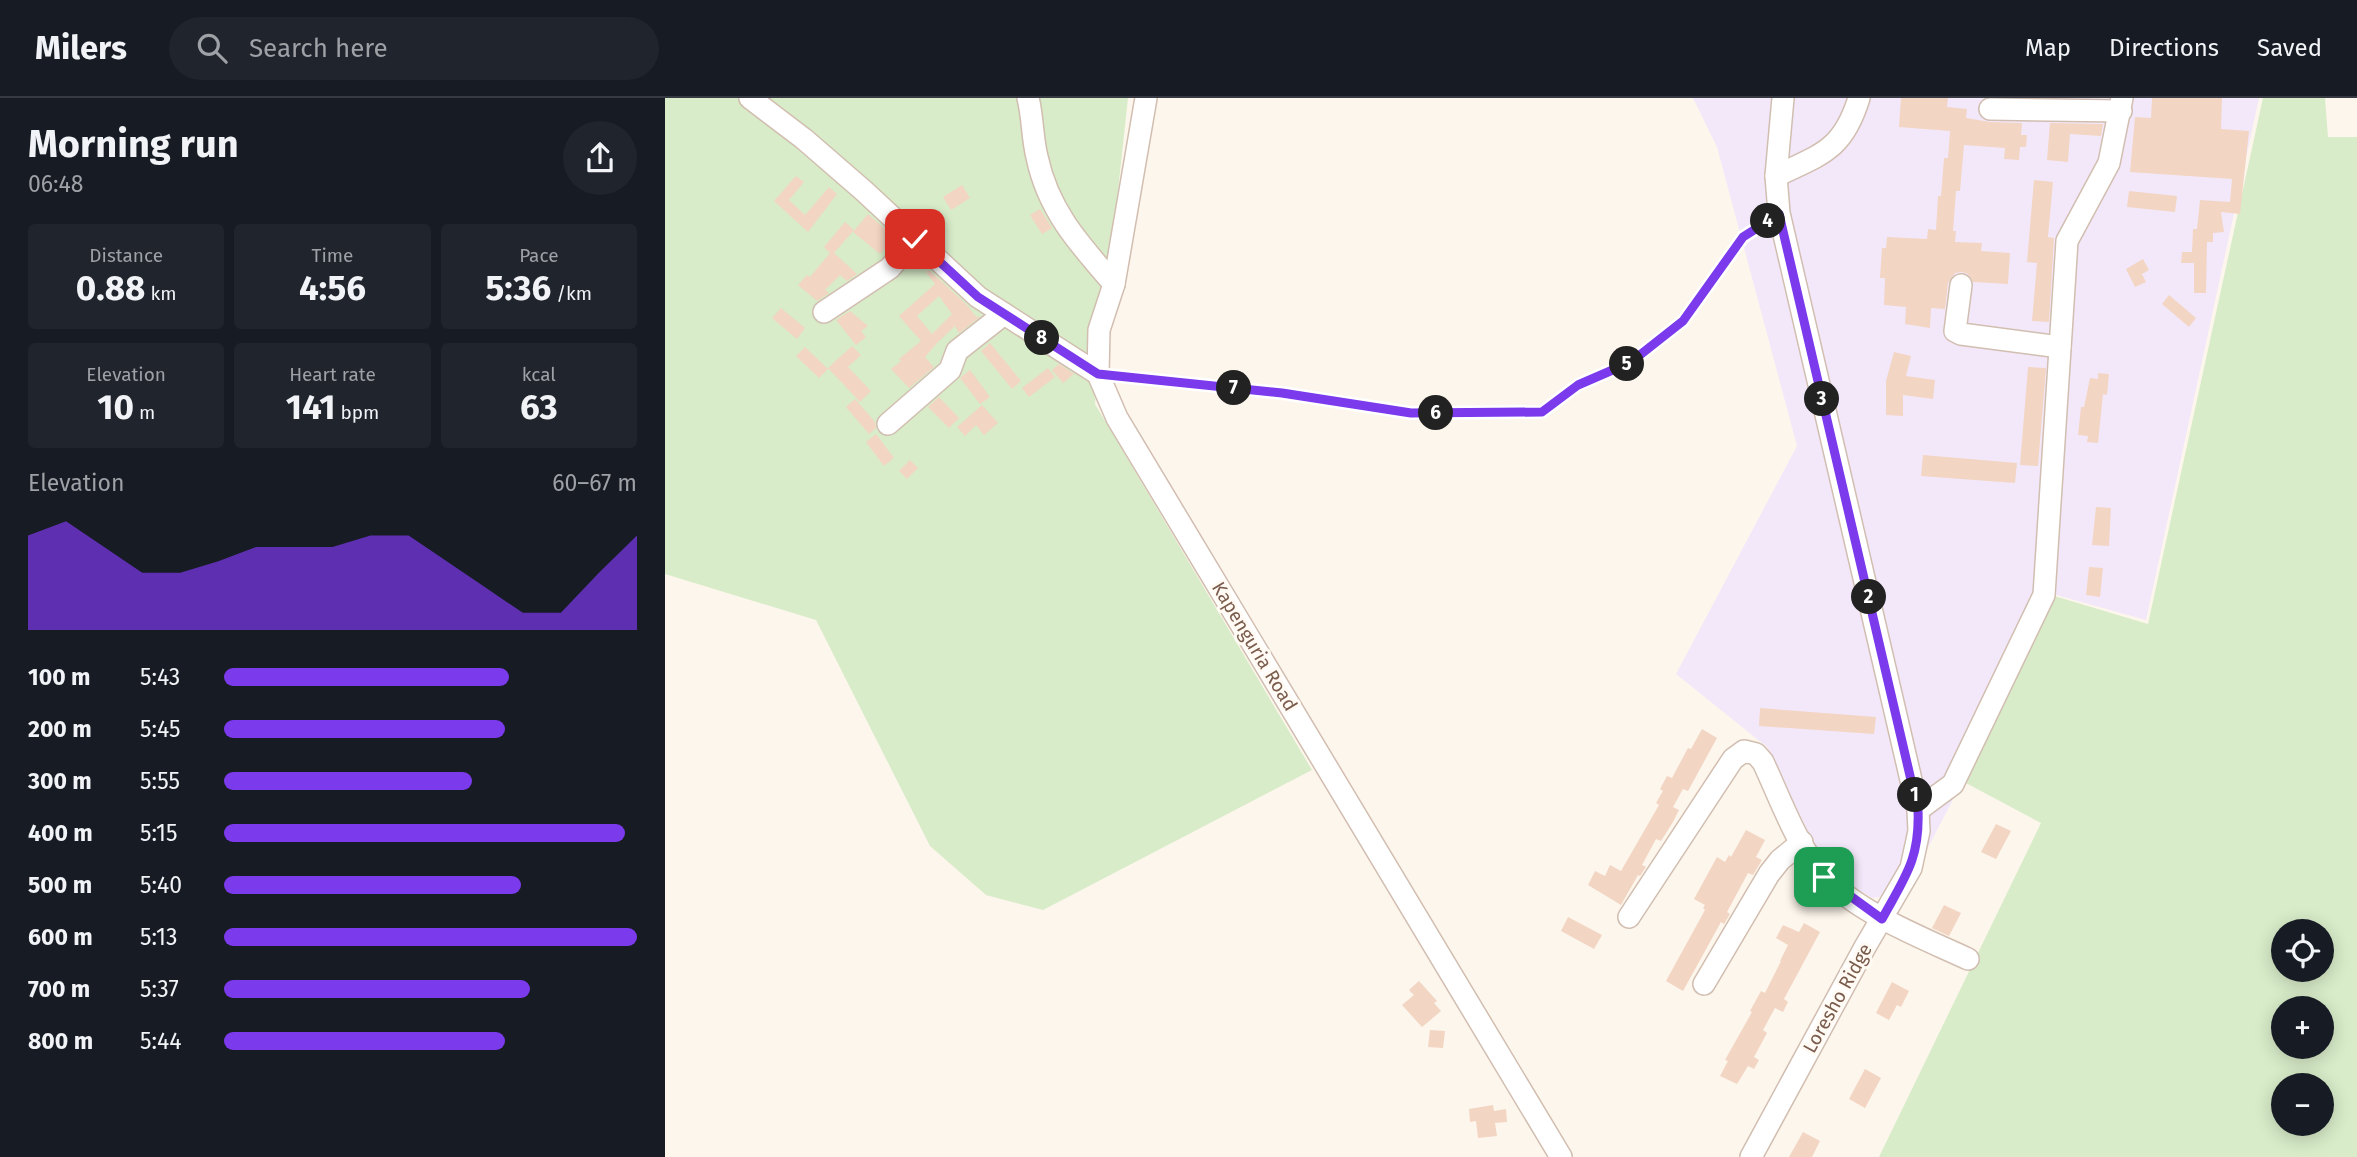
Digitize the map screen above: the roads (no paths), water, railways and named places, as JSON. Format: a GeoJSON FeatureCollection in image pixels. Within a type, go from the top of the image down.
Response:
{"type":"FeatureCollection","features":[{"type":"Feature","properties":{"kind":"street"},"geometry":{"type":"LineString","coordinates":[[750,98],[804,139],[978,297],[1098,374]]}},
{"type":"Feature","properties":{"kind":"street"},"geometry":{"type":"LineString","coordinates":[[1028,98],[1033,116],[1036,156],[1045,187],[1058,216],[1114,284]]}},
{"type":"Feature","properties":{"kind":"street","name":"Kapenguria Road"},"geometry":{"type":"LineString","coordinates":[[1146,98],[1114,284],[1099,330],[1098,374],[1117,418],[1561,1157]]}},
{"type":"Feature","properties":{"kind":"street","name":"Loresho Ridge"},"geometry":{"type":"LineString","coordinates":[[1751,1157],[1911,868],[1919,831],[1918,810],[1779,214],[1776,176],[1783,98]]}},
{"type":"Feature","properties":{"kind":"street"},"geometry":{"type":"LineString","coordinates":[[1776,176],[1810,160],[1837,143],[1852,120],[1859,98]]}},
{"type":"Feature","properties":{"kind":"street"},"geometry":{"type":"LineString","coordinates":[[1918,810],[1953,784],[2044,595],[2067,241],[2109,163],[2121,105],[1990,109]]}},
{"type":"Feature","properties":{"kind":"street"},"geometry":{"type":"LineString","coordinates":[[824,312],[890,268],[915,239]]}},
{"type":"Feature","properties":{"kind":"street"},"geometry":{"type":"LineString","coordinates":[[1961,285],[1955,331],[2060,347]]}},
{"type":"Feature","properties":{"kind":"street"},"geometry":{"type":"LineString","coordinates":[[888,424],[950,370],[957,351],[1004,314]]}},
{"type":"Feature","properties":{"kind":"street"},"geometry":{"type":"LineString","coordinates":[[1629,917],[1733,759],[1744,751],[1756,754],[1763,762],[1802,842],[1824,877],[1882,919],[1968,959]]}},
{"type":"Feature","properties":{"kind":"street"},"geometry":{"type":"LineString","coordinates":[[1704,984],[1769,874],[1780,860],[1802,842]]}}]}
